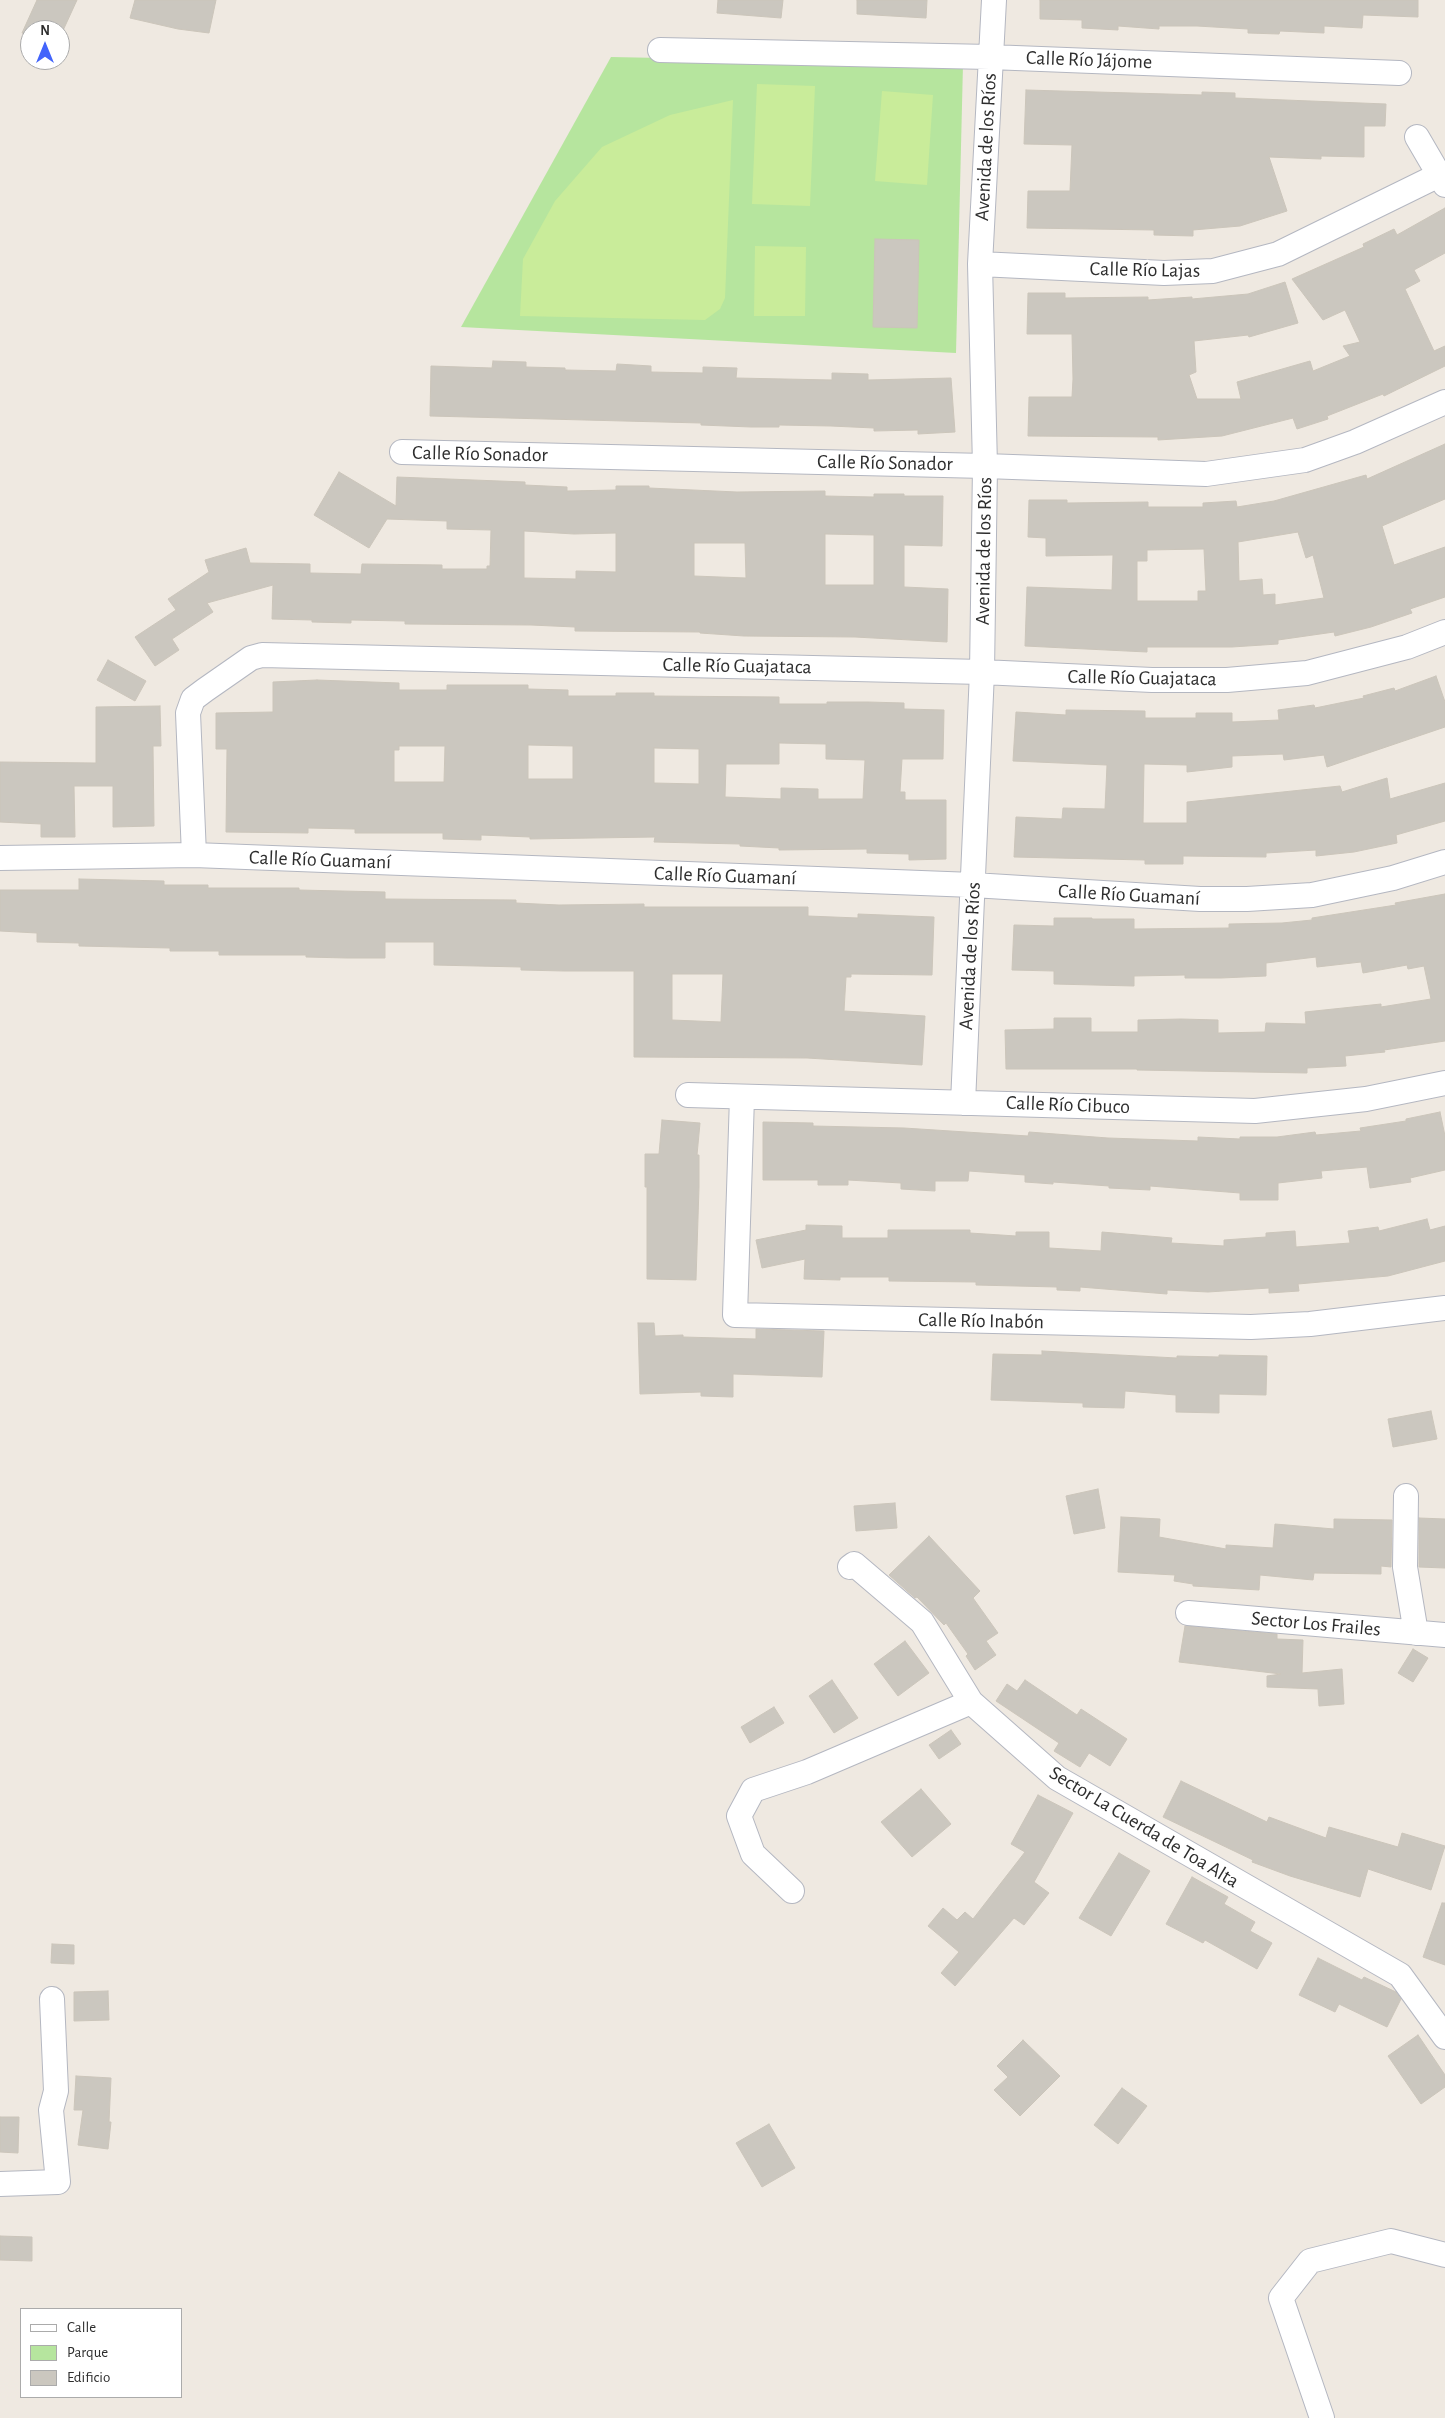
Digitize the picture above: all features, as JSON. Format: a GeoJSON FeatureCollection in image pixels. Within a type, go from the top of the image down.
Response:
{"type":"FeatureCollection","features":[{"type":"Feature","properties":{"kind":"street","name":"Avenida de los Ríos"},"geometry":{"type":"LineString","coordinates":[[962,1103],[974,885],[982,672],[985,466],[980,264],[994,0]]}},
{"type":"Feature","properties":{"kind":"street","name":"Calle Río Jájome"},"geometry":{"type":"LineString","coordinates":[[660,50],[990,57],[1399,73]]}},
{"type":"Feature","properties":{"kind":"street","name":"Calle Río Lajas"},"geometry":{"type":"LineString","coordinates":[[980,264],[1164,274],[1213,271],[1278,254],[1442,180],[1417,137]]}},
{"type":"Feature","properties":{"kind":"street","name":"Calle Río Sonador"},"geometry":{"type":"LineString","coordinates":[[402,452],[985,466],[1206,474],[1246,470],[1305,460],[1355,442],[1445,402]]}},
{"type":"Feature","properties":{"kind":"street","name":"Calle Río Guajataca"},"geometry":{"type":"LineString","coordinates":[[194,855],[188,713],[194,699],[205,690],[251,658],[262,655],[982,672],[1152,680],[1227,680],[1307,673],[1407,647],[1445,632]]}},
{"type":"Feature","properties":{"kind":"street","name":"Calle Río Guamaní"},"geometry":{"type":"LineString","coordinates":[[0,858],[194,855],[974,885],[1200,899],[1247,899],[1312,895],[1393,878],[1445,862]]}},
{"type":"Feature","properties":{"kind":"street","name":"Calle Río Cibuco"},"geometry":{"type":"LineString","coordinates":[[688,1095],[1255,1110],[1366,1099],[1445,1083]]}},
{"type":"Feature","properties":{"kind":"street","name":"Calle Río Inabón"},"geometry":{"type":"LineString","coordinates":[[742,1096],[735,1315],[1251,1327],[1310,1324],[1445,1308]]}},
{"type":"Feature","properties":{"kind":"street"},"geometry":{"type":"LineString","coordinates":[[1406,1496],[1405,1567],[1416,1633]]}},
{"type":"Feature","properties":{"kind":"street","name":"Sector La Cuerda de Toa Alta"},"geometry":{"type":"LineString","coordinates":[[850,1566],[854,1564],[922,1622],[971,1702],[1057,1778],[1400,1975],[1445,2037]]}},
{"type":"Feature","properties":{"kind":"street","name":"Sector Los Frailes"},"geometry":{"type":"LineString","coordinates":[[1188,1613],[1445,1635]]}},
{"type":"Feature","properties":{"kind":"street"},"geometry":{"type":"LineString","coordinates":[[792,1891],[753,1854],[739,1816],[753,1790],[808,1772],[971,1702]]}},
{"type":"Feature","properties":{"kind":"street"},"geometry":{"type":"LineString","coordinates":[[0,2184],[58,2182],[51,2110],[56,2091],[52,1999]]}},
{"type":"Feature","properties":{"kind":"street"},"geometry":{"type":"LineString","coordinates":[[1322,2418],[1282,2298],[1310,2261],[1391,2241],[1445,2255]]}},
{"type":"Feature","properties":{"kind":"green space"},"geometry":{"type":"Polygon","coordinates":[[[611,57],[963,64],[956,353],[461,327],[611,57]]]}},
{"type":"Feature","properties":{"kind":"green space"},"geometry":{"type":"Polygon","coordinates":[[[757,84],[815,86],[810,206],[752,204],[757,84]]]}},
{"type":"Feature","properties":{"kind":"green space"},"geometry":{"type":"Polygon","coordinates":[[[882,91],[933,95],[927,185],[875,181],[882,91]]]}},
{"type":"Feature","properties":{"kind":"green space"},"geometry":{"type":"Polygon","coordinates":[[[733,100],[725,298],[720,309],[705,320],[520,316],[523,259],[555,201],[602,147],[670,115],[733,100]]]}},
{"type":"Feature","properties":{"kind":"green space"},"geometry":{"type":"Polygon","coordinates":[[[755,246],[806,247],[805,316],[754,316],[755,246]]]}},
{"type":"Feature","properties":{"kind":"building"},"geometry":{"type":"Polygon","coordinates":[[[37,0],[77,0],[68,20],[28,20],[37,0]]]}},
{"type":"Feature","properties":{"kind":"building"},"geometry":{"type":"Polygon","coordinates":[[[135,0],[216,0],[209,33],[178,29],[130,18],[135,0]]]}},
{"type":"Feature","properties":{"kind":"building"},"geometry":{"type":"Polygon","coordinates":[[[718,0],[783,0],[781,18],[717,13],[718,0]]]}},
{"type":"Feature","properties":{"kind":"building"},"geometry":{"type":"Polygon","coordinates":[[[857,0],[927,0],[926,18],[857,14],[857,0]]]}},
{"type":"Feature","properties":{"kind":"building"},"geometry":{"type":"Polygon","coordinates":[[[1040,0],[1418,0],[1418,17],[1363,15],[1362,28],[1324,26],[1324,33],[1280,31],[1279,34],[1248,33],[1248,29],[1197,26],[1159,26],[1159,29],[1118,26],[1118,30],[1082,28],[1082,20],[1040,19],[1040,0]]]}},
{"type":"Feature","properties":{"kind":"building"},"geometry":{"type":"Polygon","coordinates":[[[1026,90],[1202,95],[1202,92],[1235,93],[1235,98],[1386,104],[1385,126],[1364,126],[1364,157],[1321,156],[1321,159],[1269,157],[1287,211],[1240,226],[1193,230],[1193,236],[1154,235],[1154,230],[1027,228],[1028,191],[1070,191],[1072,145],[1024,144],[1026,90]]]}},
{"type":"Feature","properties":{"kind":"building"},"geometry":{"type":"Polygon","coordinates":[[[1445,208],[1445,253],[1414,270],[1420,281],[1405,289],[1434,351],[1445,346],[1445,366],[1384,396],[1383,394],[1327,416],[1328,419],[1297,429],[1293,418],[1222,436],[1158,440],[1158,437],[1028,436],[1029,397],[1072,397],[1073,379],[1072,334],[1027,334],[1028,293],[1065,293],[1065,298],[1148,297],[1148,300],[1192,297],[1192,299],[1248,294],[1285,282],[1298,323],[1249,337],[1248,335],[1194,341],[1196,372],[1189,375],[1197,399],[1241,399],[1237,382],[1310,361],[1313,371],[1350,356],[1343,346],[1360,342],[1345,310],[1323,320],[1292,279],[1364,247],[1363,244],[1394,229],[1397,235],[1445,208]]]}},
{"type":"Feature","properties":{"kind":"building"},"geometry":{"type":"Polygon","coordinates":[[[875,239],[919,240],[917,328],[873,327],[875,239]]]}},
{"type":"Feature","properties":{"kind":"building"},"geometry":{"type":"Polygon","coordinates":[[[493,361],[526,362],[526,367],[565,368],[565,370],[616,371],[617,364],[651,366],[651,372],[703,373],[703,367],[737,368],[736,378],[832,380],[832,373],[868,374],[868,380],[951,378],[955,432],[918,434],[918,430],[874,431],[874,428],[831,426],[779,425],[779,427],[751,427],[701,425],[701,423],[430,416],[431,366],[492,368],[493,361]]]}},
{"type":"Feature","properties":{"kind":"building"},"geometry":{"type":"Polygon","coordinates":[[[1445,444],[1445,499],[1382,526],[1394,565],[1445,547],[1445,597],[1410,609],[1412,613],[1371,627],[1335,636],[1334,632],[1278,640],[1278,644],[1232,647],[1147,647],[1147,652],[1025,646],[1027,587],[1112,590],[1113,555],[1046,556],[1046,538],[1028,537],[1029,500],[1067,500],[1067,503],[1148,502],[1148,507],[1203,507],[1203,503],[1236,501],[1237,507],[1274,501],[1366,475],[1367,479],[1445,444]],[[1298,532],[1238,542],[1239,581],[1262,579],[1263,595],[1275,594],[1275,605],[1324,598],[1313,555],[1306,558],[1298,532]],[[1204,549],[1147,550],[1147,561],[1137,561],[1137,601],[1198,601],[1198,591],[1206,591],[1204,549]]]}},
{"type":"Feature","properties":{"kind":"building"},"geometry":{"type":"Polygon","coordinates":[[[339,472],[396,506],[397,477],[525,482],[525,485],[567,487],[567,491],[616,490],[616,486],[649,486],[649,488],[737,492],[825,491],[825,496],[874,497],[874,494],[904,494],[904,496],[943,496],[942,546],[904,545],[904,587],[948,589],[947,642],[855,637],[744,636],[700,632],[575,631],[575,627],[531,625],[405,624],[405,621],[351,620],[351,623],[272,619],[273,585],[207,603],[213,612],[172,639],[179,650],[155,666],[135,637],[176,610],[168,599],[209,572],[205,560],[246,548],[250,563],[310,564],[310,573],[361,574],[362,564],[442,565],[442,569],[487,569],[487,566],[490,566],[491,530],[447,529],[447,521],[387,519],[369,548],[314,515],[339,472]],[[524,531],[524,578],[576,579],[576,571],[616,572],[616,533],[574,534],[524,531]],[[825,534],[825,585],[874,585],[874,535],[825,534]],[[694,543],[694,576],[746,578],[745,543],[694,543]]]}},
{"type":"Feature","properties":{"kind":"building"},"geometry":{"type":"Polygon","coordinates":[[[108,660],[146,681],[135,701],[97,680],[108,660]]]}},
{"type":"Feature","properties":{"kind":"building"},"geometry":{"type":"Polygon","coordinates":[[[1436,676],[1445,702],[1445,727],[1327,767],[1324,755],[1284,760],[1283,754],[1232,756],[1232,767],[1187,772],[1187,765],[1144,764],[1143,823],[1187,823],[1187,802],[1340,786],[1342,792],[1387,778],[1390,799],[1445,783],[1445,821],[1396,835],[1397,843],[1354,852],[1316,856],[1316,850],[1266,853],[1266,857],[1183,856],[1183,864],[1145,864],[1145,860],[1014,857],[1016,817],[1062,819],[1063,808],[1105,809],[1107,765],[1013,761],[1016,712],[1066,715],[1066,710],[1145,711],[1145,718],[1196,718],[1196,713],[1232,713],[1232,722],[1279,720],[1278,710],[1314,705],[1315,708],[1364,698],[1363,696],[1394,688],[1395,691],[1436,676]]]}},
{"type":"Feature","properties":{"kind":"building"},"geometry":{"type":"Polygon","coordinates":[[[317,680],[399,683],[399,690],[447,690],[447,685],[528,685],[528,689],[568,690],[568,696],[616,696],[616,693],[654,693],[654,696],[779,697],[779,704],[827,704],[827,702],[904,703],[904,709],[944,710],[943,759],[902,759],[900,792],[905,792],[905,800],[946,800],[946,859],[909,860],[909,854],[867,853],[867,849],[779,850],[779,848],[740,846],[740,844],[654,842],[655,837],[530,839],[530,837],[481,835],[481,840],[443,839],[443,833],[355,833],[355,829],[308,828],[308,833],[226,832],[227,749],[216,749],[216,713],[273,712],[273,682],[317,680]],[[779,743],[779,764],[726,764],[725,797],[781,799],[781,788],[818,789],[818,799],[863,799],[865,760],[826,759],[826,744],[779,743]],[[528,745],[528,779],[573,779],[573,746],[528,745]],[[399,746],[399,750],[394,750],[394,782],[444,782],[445,746],[399,746]],[[654,748],[654,783],[699,784],[699,749],[654,748]]]}},
{"type":"Feature","properties":{"kind":"building"},"geometry":{"type":"Polygon","coordinates":[[[160,706],[161,746],[153,746],[154,826],[113,827],[113,786],[74,786],[75,837],[41,837],[41,824],[0,822],[0,762],[96,763],[96,707],[160,706]]]}},
{"type":"Feature","properties":{"kind":"building"},"geometry":{"type":"Polygon","coordinates":[[[79,879],[164,881],[164,885],[208,885],[208,888],[299,888],[299,890],[385,892],[385,899],[516,900],[516,903],[559,905],[644,904],[644,907],[808,907],[808,916],[858,918],[858,914],[934,917],[932,975],[851,974],[851,977],[846,977],[844,1011],[925,1016],[922,1065],[807,1058],[634,1057],[634,971],[521,970],[521,967],[434,965],[434,942],[385,942],[385,958],[306,957],[306,955],[219,955],[219,951],[170,951],[170,948],[79,946],[79,943],[37,942],[37,933],[0,931],[0,890],[79,890],[79,879]],[[672,974],[672,1020],[721,1022],[723,974],[672,974]]]}},
{"type":"Feature","properties":{"kind":"building"},"geometry":{"type":"Polygon","coordinates":[[[1445,894],[1445,1041],[1384,1050],[1385,1052],[1345,1056],[1346,1066],[1307,1068],[1307,1073],[1137,1069],[1006,1069],[1005,1030],[1054,1029],[1054,1018],[1091,1018],[1091,1032],[1138,1032],[1138,1020],[1181,1019],[1218,1020],[1218,1033],[1265,1032],[1266,1023],[1306,1024],[1305,1012],[1381,1004],[1381,1007],[1431,999],[1424,966],[1408,969],[1407,965],[1363,973],[1361,962],[1317,967],[1316,957],[1266,963],[1266,976],[1185,978],[1185,975],[1134,976],[1134,986],[1054,984],[1054,971],[1012,970],[1014,925],[1054,926],[1054,918],[1092,918],[1134,919],[1134,929],[1229,928],[1229,924],[1282,923],[1312,920],[1312,918],[1396,905],[1395,903],[1445,894]]]}},
{"type":"Feature","properties":{"kind":"building"},"geometry":{"type":"Polygon","coordinates":[[[1440,1112],[1445,1136],[1445,1170],[1410,1178],[1411,1182],[1370,1188],[1367,1167],[1321,1171],[1322,1178],[1278,1183],[1278,1200],[1240,1200],[1240,1193],[1150,1186],[1150,1190],[1053,1182],[1053,1184],[1025,1182],[1025,1175],[969,1171],[968,1181],[935,1181],[935,1191],[901,1189],[901,1183],[848,1180],[848,1185],[818,1185],[818,1180],[763,1180],[763,1122],[813,1123],[813,1126],[904,1128],[1028,1136],[1029,1132],[1108,1138],[1198,1141],[1198,1137],[1240,1139],[1240,1137],[1277,1137],[1315,1132],[1316,1135],[1361,1131],[1360,1128],[1406,1121],[1406,1119],[1440,1112]]]}},
{"type":"Feature","properties":{"kind":"building"},"geometry":{"type":"Polygon","coordinates":[[[662,1120],[700,1123],[697,1155],[699,1155],[699,1187],[696,1280],[647,1279],[645,1154],[659,1154],[662,1120]]]}},
{"type":"Feature","properties":{"kind":"building"},"geometry":{"type":"Polygon","coordinates":[[[1427,1219],[1430,1230],[1445,1226],[1445,1261],[1388,1276],[1298,1284],[1299,1291],[1269,1293],[1269,1288],[1208,1292],[1167,1290],[1167,1294],[1080,1287],[1080,1291],[1057,1290],[1057,1287],[976,1285],[976,1282],[889,1281],[889,1277],[840,1277],[840,1280],[804,1279],[805,1259],[762,1268],[756,1240],[806,1230],[806,1225],[842,1226],[842,1238],[888,1238],[888,1230],[970,1230],[970,1233],[1016,1236],[1016,1232],[1049,1232],[1049,1248],[1101,1251],[1102,1232],[1172,1238],[1171,1243],[1224,1246],[1224,1240],[1266,1237],[1266,1233],[1295,1231],[1296,1247],[1350,1243],[1348,1231],[1378,1227],[1379,1231],[1427,1219]]]}},
{"type":"Feature","properties":{"kind":"building"},"geometry":{"type":"Polygon","coordinates":[[[638,1323],[654,1323],[655,1336],[683,1335],[683,1337],[756,1339],[756,1329],[824,1331],[822,1377],[733,1374],[733,1397],[701,1396],[701,1392],[640,1394],[638,1323]]]}},
{"type":"Feature","properties":{"kind":"building"},"geometry":{"type":"Polygon","coordinates":[[[1042,1351],[1177,1358],[1177,1356],[1219,1357],[1219,1355],[1267,1356],[1266,1395],[1219,1394],[1219,1413],[1176,1412],[1176,1395],[1125,1391],[1124,1408],[1083,1407],[1083,1403],[991,1400],[993,1354],[1042,1355],[1042,1351]]]}},
{"type":"Feature","properties":{"kind":"building"},"geometry":{"type":"Polygon","coordinates":[[[1431,1411],[1437,1439],[1393,1447],[1388,1419],[1431,1411]]]}},
{"type":"Feature","properties":{"kind":"building"},"geometry":{"type":"Polygon","coordinates":[[[1098,1489],[1105,1528],[1074,1534],[1066,1496],[1098,1489]]]}},
{"type":"Feature","properties":{"kind":"building"},"geometry":{"type":"Polygon","coordinates":[[[895,1503],[897,1528],[856,1531],[854,1506],[895,1503]]]}},
{"type":"Feature","properties":{"kind":"building"},"geometry":{"type":"Polygon","coordinates":[[[1121,1517],[1160,1519],[1159,1537],[1226,1549],[1226,1545],[1273,1548],[1275,1524],[1334,1529],[1334,1519],[1392,1520],[1391,1567],[1381,1566],[1381,1574],[1314,1573],[1313,1580],[1260,1575],[1259,1590],[1193,1586],[1193,1584],[1174,1581],[1175,1575],[1118,1572],[1121,1517]]]}},
{"type":"Feature","properties":{"kind":"building"},"geometry":{"type":"Polygon","coordinates":[[[1419,1518],[1445,1519],[1445,1568],[1419,1567],[1419,1518]]]}},
{"type":"Feature","properties":{"kind":"building"},"geometry":{"type":"Polygon","coordinates":[[[929,1536],[980,1591],[973,1598],[998,1633],[986,1641],[996,1655],[975,1670],[966,1656],[968,1654],[946,1623],[944,1625],[917,1597],[915,1598],[889,1575],[929,1536]]]}},
{"type":"Feature","properties":{"kind":"building"},"geometry":{"type":"Polygon","coordinates":[[[1185,1626],[1277,1634],[1277,1639],[1303,1640],[1302,1673],[1342,1669],[1344,1704],[1319,1706],[1318,1689],[1267,1687],[1267,1676],[1281,1674],[1179,1662],[1185,1626]]]}},
{"type":"Feature","properties":{"kind":"building"},"geometry":{"type":"Polygon","coordinates":[[[905,1641],[929,1673],[898,1696],[874,1664],[905,1641]]]}},
{"type":"Feature","properties":{"kind":"building"},"geometry":{"type":"Polygon","coordinates":[[[1413,1649],[1428,1658],[1413,1682],[1398,1673],[1413,1649]]]}},
{"type":"Feature","properties":{"kind":"building"},"geometry":{"type":"Polygon","coordinates":[[[832,1680],[858,1718],[834,1733],[809,1696],[832,1680]]]}},
{"type":"Feature","properties":{"kind":"building"},"geometry":{"type":"Polygon","coordinates":[[[1025,1680],[1077,1715],[1081,1709],[1127,1739],[1110,1766],[1089,1753],[1080,1767],[1054,1751],[1059,1743],[996,1701],[1007,1684],[1017,1691],[1025,1680]]]}},
{"type":"Feature","properties":{"kind":"building"},"geometry":{"type":"Polygon","coordinates":[[[774,1707],[784,1723],[750,1743],[741,1727],[774,1707]]]}},
{"type":"Feature","properties":{"kind":"building"},"geometry":{"type":"Polygon","coordinates":[[[951,1730],[961,1744],[939,1759],[929,1745],[951,1730]]]}},
{"type":"Feature","properties":{"kind":"building"},"geometry":{"type":"Polygon","coordinates":[[[1181,1781],[1267,1822],[1269,1817],[1326,1838],[1329,1827],[1398,1847],[1402,1833],[1445,1846],[1431,1890],[1368,1869],[1360,1897],[1290,1876],[1252,1862],[1253,1860],[1163,1817],[1181,1781]]]}},
{"type":"Feature","properties":{"kind":"building"},"geometry":{"type":"Polygon","coordinates":[[[921,1789],[951,1824],[912,1857],[881,1822],[921,1789]]]}},
{"type":"Feature","properties":{"kind":"building"},"geometry":{"type":"Polygon","coordinates":[[[1038,1795],[1073,1813],[1034,1882],[1049,1893],[1024,1925],[1014,1918],[955,1986],[941,1973],[959,1952],[928,1926],[943,1908],[957,1920],[965,1912],[973,1919],[1025,1852],[1011,1844],[1038,1795]]]}},
{"type":"Feature","properties":{"kind":"building"},"geometry":{"type":"Polygon","coordinates":[[[1119,1853],[1150,1871],[1111,1936],[1079,1918],[1119,1853]]]}},
{"type":"Feature","properties":{"kind":"building"},"geometry":{"type":"Polygon","coordinates":[[[1192,1877],[1228,1897],[1224,1904],[1255,1922],[1250,1931],[1272,1943],[1257,1969],[1205,1940],[1203,1943],[1166,1924],[1192,1877]]]}},
{"type":"Feature","properties":{"kind":"building"},"geometry":{"type":"Polygon","coordinates":[[[1442,1903],[1445,1903],[1445,1965],[1423,1957],[1442,1903]]]}},
{"type":"Feature","properties":{"kind":"building"},"geometry":{"type":"Polygon","coordinates":[[[52,1944],[74,1945],[74,1964],[51,1963],[52,1944]]]}},
{"type":"Feature","properties":{"kind":"building"},"geometry":{"type":"Polygon","coordinates":[[[1318,1958],[1362,1980],[1364,1977],[1396,1992],[1401,1999],[1387,2027],[1339,2004],[1335,2012],[1299,1995],[1318,1958]]]}},
{"type":"Feature","properties":{"kind":"building"},"geometry":{"type":"Polygon","coordinates":[[[108,1991],[109,2020],[74,2021],[74,1992],[108,1991]]]}},
{"type":"Feature","properties":{"kind":"building"},"geometry":{"type":"Polygon","coordinates":[[[1418,2035],[1445,2075],[1445,2087],[1421,2104],[1388,2056],[1418,2035]]]}},
{"type":"Feature","properties":{"kind":"building"},"geometry":{"type":"Polygon","coordinates":[[[1023,2040],[1060,2076],[1020,2116],[994,2090],[1008,2077],[997,2066],[1023,2040]]]}},
{"type":"Feature","properties":{"kind":"building"},"geometry":{"type":"Polygon","coordinates":[[[76,2076],[111,2078],[109,2122],[111,2122],[108,2149],[78,2145],[83,2110],[74,2110],[76,2076]]]}},
{"type":"Feature","properties":{"kind":"building"},"geometry":{"type":"Polygon","coordinates":[[[1122,2088],[1147,2106],[1118,2144],[1094,2125],[1122,2088]]]}},
{"type":"Feature","properties":{"kind":"building"},"geometry":{"type":"Polygon","coordinates":[[[0,2117],[19,2117],[18,2153],[0,2152],[0,2117]]]}},
{"type":"Feature","properties":{"kind":"building"},"geometry":{"type":"Polygon","coordinates":[[[769,2124],[795,2168],[762,2187],[736,2143],[769,2124]]]}},
{"type":"Feature","properties":{"kind":"building"},"geometry":{"type":"Polygon","coordinates":[[[0,2236],[32,2237],[32,2261],[0,2260],[0,2236]]]}}]}
